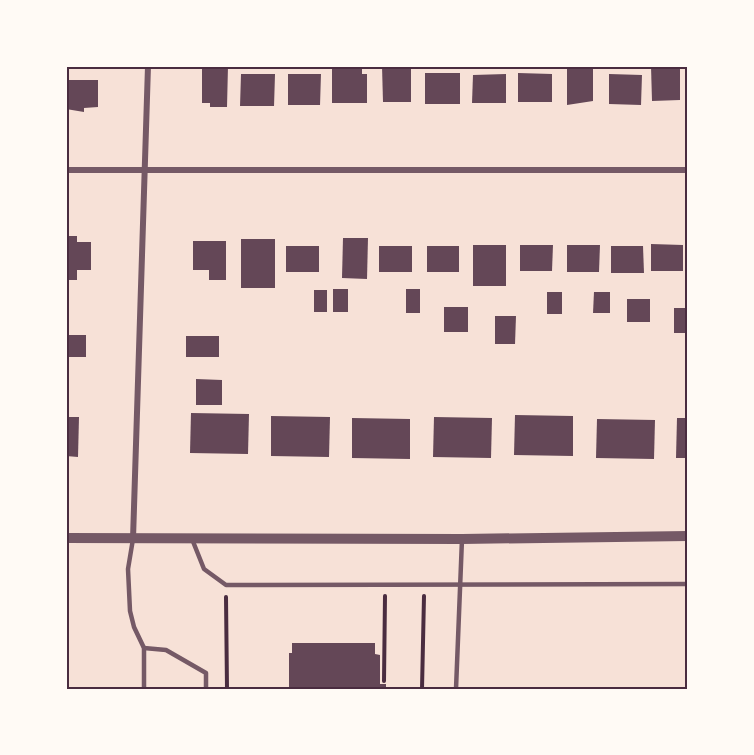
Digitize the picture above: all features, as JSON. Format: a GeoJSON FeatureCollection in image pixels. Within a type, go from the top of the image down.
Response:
{"type":"FeatureCollection","features":[{"type":"Feature","properties":{"kind":"street"},"geometry":{"type":"LineString","coordinates":[[133,539],[148,66]]}},
{"type":"Feature","properties":{"kind":"street"},"geometry":{"type":"LineString","coordinates":[[66,170],[688,170]]}},
{"type":"Feature","properties":{"kind":"street"},"geometry":{"type":"LineString","coordinates":[[66,538],[462,539],[688,536]]}},
{"type":"Feature","properties":{"kind":"lane"},"geometry":{"type":"LineString","coordinates":[[133,539],[128,568],[130,610],[134,627],[144,648],[144,689]]}},
{"type":"Feature","properties":{"kind":"lane"},"geometry":{"type":"LineString","coordinates":[[192,539],[204,569],[226,585],[688,584]]}},
{"type":"Feature","properties":{"kind":"lane"},"geometry":{"type":"LineString","coordinates":[[456,689],[462,539]]}},
{"type":"Feature","properties":{"kind":"lane"},"geometry":{"type":"LineString","coordinates":[[144,648],[166,650],[206,673],[206,689]]}},
{"type":"Feature","properties":{"kind":"path"},"geometry":{"type":"LineString","coordinates":[[384,681],[385,595]]}},
{"type":"Feature","properties":{"kind":"path"},"geometry":{"type":"LineString","coordinates":[[422,689],[424,595]]}},
{"type":"Feature","properties":{"kind":"path"},"geometry":{"type":"LineString","coordinates":[[226,596],[226,689]]}},
{"type":"Feature","properties":{"kind":"building"},"geometry":{"type":"Polygon","coordinates":[[[202,66],[228,66],[227,107],[210,107],[210,103],[202,103],[202,66]]]}},
{"type":"Feature","properties":{"kind":"building"},"geometry":{"type":"Polygon","coordinates":[[[332,66],[362,66],[362,74],[367,74],[367,103],[332,103],[332,66]]]}},
{"type":"Feature","properties":{"kind":"building"},"geometry":{"type":"Polygon","coordinates":[[[382,66],[411,66],[411,102],[383,102],[382,66]]]}},
{"type":"Feature","properties":{"kind":"building"},"geometry":{"type":"Polygon","coordinates":[[[567,66],[593,66],[593,101],[567,105],[567,66]]]}},
{"type":"Feature","properties":{"kind":"building"},"geometry":{"type":"Polygon","coordinates":[[[651,66],[680,66],[680,100],[652,101],[651,66]]]}},
{"type":"Feature","properties":{"kind":"building"},"geometry":{"type":"Polygon","coordinates":[[[425,73],[460,73],[460,104],[425,104],[425,73]]]}},
{"type":"Feature","properties":{"kind":"building"},"geometry":{"type":"Polygon","coordinates":[[[518,73],[552,74],[552,102],[518,102],[518,73]]]}},
{"type":"Feature","properties":{"kind":"building"},"geometry":{"type":"Polygon","coordinates":[[[241,74],[275,74],[274,106],[240,106],[241,74]]]}},
{"type":"Feature","properties":{"kind":"building"},"geometry":{"type":"Polygon","coordinates":[[[288,74],[321,74],[320,105],[288,105],[288,74]]]}},
{"type":"Feature","properties":{"kind":"building"},"geometry":{"type":"Polygon","coordinates":[[[506,74],[506,103],[472,103],[473,75],[506,74]]]}},
{"type":"Feature","properties":{"kind":"building"},"geometry":{"type":"Polygon","coordinates":[[[609,74],[642,75],[641,105],[609,104],[609,74]]]}},
{"type":"Feature","properties":{"kind":"building"},"geometry":{"type":"Polygon","coordinates":[[[66,80],[98,80],[98,107],[84,108],[84,112],[66,109],[66,80]]]}},
{"type":"Feature","properties":{"kind":"building"},"geometry":{"type":"Polygon","coordinates":[[[66,236],[77,236],[77,242],[91,242],[91,270],[77,270],[77,280],[66,280],[66,236]]]}},
{"type":"Feature","properties":{"kind":"building"},"geometry":{"type":"Polygon","coordinates":[[[343,238],[368,238],[367,279],[342,278],[343,238]]]}},
{"type":"Feature","properties":{"kind":"building"},"geometry":{"type":"Polygon","coordinates":[[[241,239],[275,239],[275,288],[241,288],[241,239]]]}},
{"type":"Feature","properties":{"kind":"building"},"geometry":{"type":"Polygon","coordinates":[[[193,241],[226,241],[226,280],[209,280],[209,270],[193,270],[193,241]]]}},
{"type":"Feature","properties":{"kind":"building"},"geometry":{"type":"Polygon","coordinates":[[[651,244],[683,245],[683,271],[651,271],[651,244]]]}},
{"type":"Feature","properties":{"kind":"building"},"geometry":{"type":"Polygon","coordinates":[[[473,245],[506,245],[506,286],[473,286],[473,245]]]}},
{"type":"Feature","properties":{"kind":"building"},"geometry":{"type":"Polygon","coordinates":[[[520,245],[553,245],[552,271],[520,271],[520,245]]]}},
{"type":"Feature","properties":{"kind":"building"},"geometry":{"type":"Polygon","coordinates":[[[567,245],[600,245],[599,272],[567,272],[567,245]]]}},
{"type":"Feature","properties":{"kind":"building"},"geometry":{"type":"Polygon","coordinates":[[[286,246],[319,246],[319,272],[286,272],[286,246]]]}},
{"type":"Feature","properties":{"kind":"building"},"geometry":{"type":"Polygon","coordinates":[[[379,246],[412,246],[412,272],[379,272],[379,246]]]}},
{"type":"Feature","properties":{"kind":"building"},"geometry":{"type":"Polygon","coordinates":[[[427,246],[459,246],[459,272],[427,272],[427,246]]]}},
{"type":"Feature","properties":{"kind":"building"},"geometry":{"type":"Polygon","coordinates":[[[611,246],[643,246],[644,273],[611,273],[611,246]]]}},
{"type":"Feature","properties":{"kind":"building"},"geometry":{"type":"Polygon","coordinates":[[[333,289],[348,289],[348,312],[333,312],[333,289]]]}},
{"type":"Feature","properties":{"kind":"building"},"geometry":{"type":"Polygon","coordinates":[[[406,289],[420,289],[420,313],[406,313],[406,289]]]}},
{"type":"Feature","properties":{"kind":"building"},"geometry":{"type":"Polygon","coordinates":[[[314,290],[327,290],[327,312],[314,312],[314,290]]]}},
{"type":"Feature","properties":{"kind":"building"},"geometry":{"type":"Polygon","coordinates":[[[547,292],[562,292],[562,314],[547,314],[547,292]]]}},
{"type":"Feature","properties":{"kind":"building"},"geometry":{"type":"Polygon","coordinates":[[[594,292],[610,292],[610,313],[593,313],[594,292]]]}},
{"type":"Feature","properties":{"kind":"building"},"geometry":{"type":"Polygon","coordinates":[[[627,299],[650,299],[650,322],[627,322],[627,299]]]}},
{"type":"Feature","properties":{"kind":"building"},"geometry":{"type":"Polygon","coordinates":[[[444,307],[468,307],[468,332],[444,332],[444,307]]]}},
{"type":"Feature","properties":{"kind":"building"},"geometry":{"type":"Polygon","coordinates":[[[674,308],[688,308],[688,333],[674,333],[674,308]]]}},
{"type":"Feature","properties":{"kind":"building"},"geometry":{"type":"Polygon","coordinates":[[[495,316],[516,316],[515,344],[495,344],[495,316]]]}},
{"type":"Feature","properties":{"kind":"building"},"geometry":{"type":"Polygon","coordinates":[[[66,335],[86,335],[86,357],[66,357],[66,335]]]}},
{"type":"Feature","properties":{"kind":"building"},"geometry":{"type":"Polygon","coordinates":[[[186,336],[219,336],[219,357],[186,357],[186,336]]]}},
{"type":"Feature","properties":{"kind":"building"},"geometry":{"type":"Polygon","coordinates":[[[196,379],[222,380],[222,405],[196,405],[196,379]]]}},
{"type":"Feature","properties":{"kind":"building"},"geometry":{"type":"Polygon","coordinates":[[[191,413],[249,414],[248,454],[190,453],[191,413]]]}},
{"type":"Feature","properties":{"kind":"building"},"geometry":{"type":"Polygon","coordinates":[[[515,415],[573,416],[573,456],[514,455],[515,415]]]}},
{"type":"Feature","properties":{"kind":"building"},"geometry":{"type":"Polygon","coordinates":[[[271,416],[330,417],[329,457],[271,456],[271,416]]]}},
{"type":"Feature","properties":{"kind":"building"},"geometry":{"type":"Polygon","coordinates":[[[66,417],[79,417],[78,457],[66,456],[66,417]]]}},
{"type":"Feature","properties":{"kind":"building"},"geometry":{"type":"Polygon","coordinates":[[[434,417],[492,418],[491,458],[433,457],[434,417]]]}},
{"type":"Feature","properties":{"kind":"building"},"geometry":{"type":"Polygon","coordinates":[[[352,418],[410,419],[410,459],[352,458],[352,418]]]}},
{"type":"Feature","properties":{"kind":"building"},"geometry":{"type":"Polygon","coordinates":[[[677,418],[688,418],[688,458],[676,458],[677,418]]]}},
{"type":"Feature","properties":{"kind":"building"},"geometry":{"type":"Polygon","coordinates":[[[597,419],[655,420],[654,459],[596,458],[597,419]]]}},
{"type":"Feature","properties":{"kind":"building"},"geometry":{"type":"Polygon","coordinates":[[[292,643],[375,643],[375,654],[380,655],[380,684],[386,684],[386,689],[289,689],[289,653],[292,653],[292,643]]]}}]}
